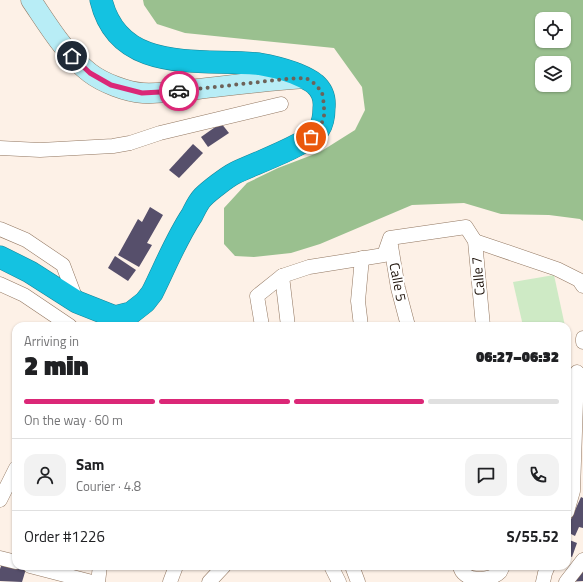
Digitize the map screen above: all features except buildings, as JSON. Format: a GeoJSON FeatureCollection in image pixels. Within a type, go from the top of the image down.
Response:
{"type":"FeatureCollection","features":[{"type":"Feature","properties":{"kind":"highway"},"geometry":{"type":"LineString","coordinates":[[0,257],[30,272],[77,302],[116,322],[145,302],[152,293],[184,227],[203,197],[233,174],[311,137],[319,129],[324,118],[322,92],[315,84],[306,78],[286,70],[260,64],[181,60],[156,56],[141,51],[122,39],[110,25],[100,0]]}},
{"type":"Feature","properties":{"kind":"street"},"geometry":{"type":"LineString","coordinates":[[31,0],[43,19],[72,56],[90,73],[117,87],[142,93],[182,91],[306,78]]}},
{"type":"Feature","properties":{"kind":"street"},"geometry":{"type":"LineString","coordinates":[[0,148],[40,150],[113,146],[130,143],[160,133],[281,104]]}},
{"type":"Feature","properties":{"kind":"street"},"geometry":{"type":"LineString","coordinates":[[0,228],[26,240],[63,265],[77,302]]}},
{"type":"Feature","properties":{"kind":"street","name":"Calle 7"},"geometry":{"type":"LineString","coordinates":[[390,238],[466,228],[475,242],[483,322]]}},
{"type":"Feature","properties":{"kind":"street"},"geometry":{"type":"LineString","coordinates":[[261,322],[257,296],[282,276],[310,267],[384,255],[390,238]]}},
{"type":"Feature","properties":{"kind":"street","name":"Calle 5"},"geometry":{"type":"LineString","coordinates":[[390,238],[398,288],[407,322]]}},
{"type":"Feature","properties":{"kind":"street"},"geometry":{"type":"LineString","coordinates":[[475,242],[557,269],[579,280],[583,286]]}},
{"type":"Feature","properties":{"kind":"street"},"geometry":{"type":"LineString","coordinates":[[361,322],[358,301],[362,258]]}},
{"type":"Feature","properties":{"kind":"street"},"geometry":{"type":"LineString","coordinates":[[282,276],[288,322]]}},
{"type":"Feature","properties":{"kind":"street"},"geometry":{"type":"LineString","coordinates":[[0,284],[24,295],[64,322]]}},
{"type":"Feature","properties":{"kind":"street"},"geometry":{"type":"LineString","coordinates":[[571,471],[576,372]]}},
{"type":"Feature","properties":{"kind":"street"},"geometry":{"type":"LineString","coordinates":[[0,500],[12,476]]}},
{"type":"Feature","properties":{"kind":"street"},"geometry":{"type":"LineString","coordinates":[[571,490],[583,476]]}},
{"type":"Feature","properties":{"kind":"street"},"geometry":{"type":"LineString","coordinates":[[0,558],[12,561]]}},
{"type":"Feature","properties":{"kind":"street"},"geometry":{"type":"LineString","coordinates":[[566,582],[583,560]]}},
{"type":"Feature","properties":{"kind":"street"},"geometry":{"type":"LineString","coordinates":[[46,570],[92,582]]}},
{"type":"Feature","properties":{"kind":"street"},"geometry":{"type":"LineString","coordinates":[[98,582],[100,570]]}},
{"type":"Feature","properties":{"kind":"street"},"geometry":{"type":"LineString","coordinates":[[170,582],[174,570]]}},
{"type":"Feature","properties":{"kind":"street"},"geometry":{"type":"LineString","coordinates":[[209,582],[220,570]]}},
{"type":"Feature","properties":{"kind":"street"},"geometry":{"type":"LineString","coordinates":[[333,570],[339,582]]}},
{"type":"Feature","properties":{"kind":"street"},"geometry":{"type":"LineString","coordinates":[[354,570],[358,582]]}},
{"type":"Feature","properties":{"kind":"street"},"geometry":{"type":"LineString","coordinates":[[461,570],[466,576],[476,581],[487,579],[501,570]]}},
{"type":"Feature","properties":{"kind":"street"},"geometry":{"type":"LineString","coordinates":[[543,582],[546,570]]}},
{"type":"Feature","properties":{"kind":"green space"},"geometry":{"type":"Polygon","coordinates":[[[143,0],[583,0],[583,221],[580,219],[549,215],[501,214],[464,203],[412,205],[320,244],[291,253],[254,257],[235,256],[224,244],[224,208],[247,183],[278,168],[320,152],[355,130],[365,110],[362,87],[334,48],[185,33],[157,24],[144,5],[143,0]]]}},
{"type":"Feature","properties":{"kind":"green space"},"geometry":{"type":"Polygon","coordinates":[[[554,275],[564,322],[522,322],[513,282],[554,275]]]}},
{"type":"Feature","properties":{"kind":"way so far"},"geometry":{"type":"LineString","coordinates":[[179,91],[306,78],[315,84],[322,92],[324,105],[324,118],[319,129],[311,137]]}},
{"type":"Feature","properties":{"kind":"route"},"geometry":{"type":"LineString","coordinates":[[72,56],[90,73],[111,85],[142,93],[179,91]]}}]}
